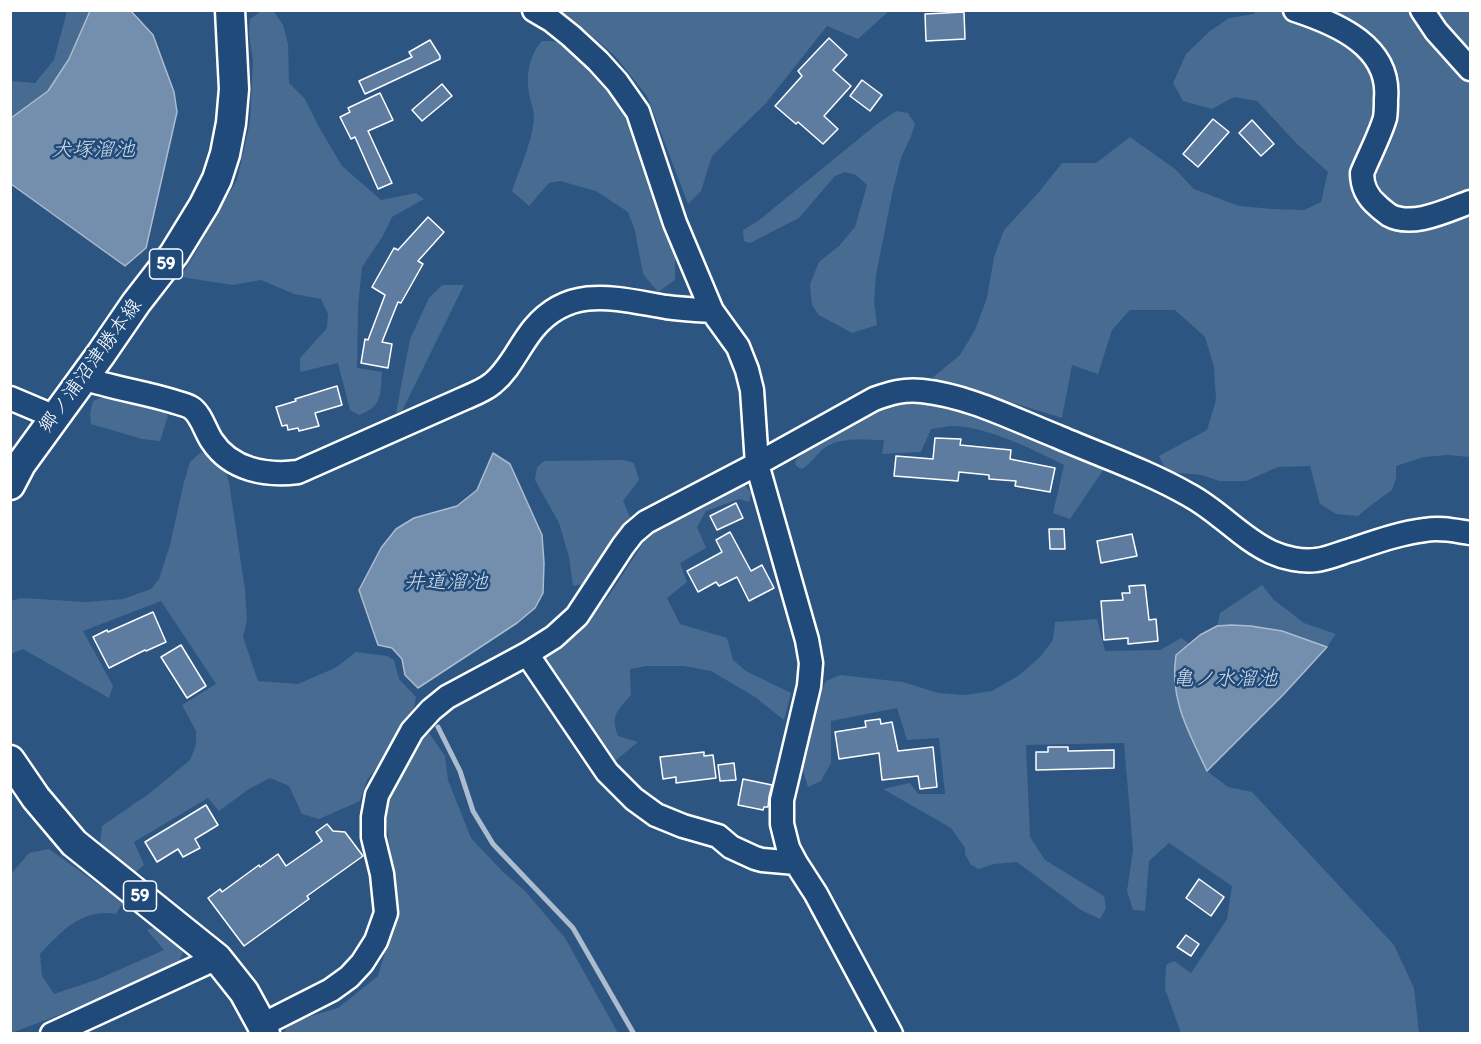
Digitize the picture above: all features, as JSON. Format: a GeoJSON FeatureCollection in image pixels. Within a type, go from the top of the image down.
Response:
{"type":"FeatureCollection","features":[{"type":"Feature","properties":{"kind":"main road","name":"郷ノ浦沼津勝本線"},"geometry":{"type":"LineString","coordinates":[[10,485],[21,464],[54,417],[174,254],[217,179],[231,123],[234,89],[230,10]]}},
{"type":"Feature","properties":{"kind":"main road","name":"59"},"geometry":{"type":"LineString","coordinates":[[10,760],[36,798],[74,843],[217,958],[244,992],[264,1029]]}},
{"type":"Feature","properties":{"kind":"street"},"geometry":{"type":"LineString","coordinates":[[534,10],[550,20],[598,61],[617,82],[638,112],[675,223],[712,311],[738,347],[747,370],[752,390],[757,464],[807,640],[811,663],[809,686],[782,800],[782,824],[788,848],[816,894],[891,1034]]}},
{"type":"Feature","properties":{"kind":"street"},"geometry":{"type":"LineString","coordinates":[[1296,10],[1319,18],[1349,33],[1368,48],[1380,62],[1387,82],[1385,117],[1362,173],[1362,183],[1370,200],[1390,215],[1407,220],[1431,216],[1470,202]]}},
{"type":"Feature","properties":{"kind":"street"},"geometry":{"type":"LineString","coordinates":[[1422,10],[1436,31],[1470,69]]}},
{"type":"Feature","properties":{"kind":"street"},"geometry":{"type":"LineString","coordinates":[[83,378],[102,385],[160,397],[192,407],[213,442],[226,456],[252,470],[282,474],[298,472],[491,385],[502,375],[534,328],[549,314],[574,300],[606,298],[669,308],[712,311]]}},
{"type":"Feature","properties":{"kind":"street"},"geometry":{"type":"LineString","coordinates":[[264,1029],[350,977],[376,941],[386,913],[382,874],[373,837],[373,817],[377,795],[412,731],[431,710],[447,696],[527,654],[554,637],[577,616],[623,546],[646,522],[874,399],[902,390],[922,391],[952,396],[995,412],[1139,470],[1190,495],[1209,506],[1246,538],[1272,552],[1296,560],[1316,560],[1403,534],[1428,529],[1449,529],[1470,534]]}},
{"type":"Feature","properties":{"kind":"street"},"geometry":{"type":"LineString","coordinates":[[10,398],[54,417]]}},
{"type":"Feature","properties":{"kind":"street"},"geometry":{"type":"LineString","coordinates":[[527,654],[608,772],[634,799],[656,815],[718,836],[730,847],[755,858],[796,863]]}},
{"type":"Feature","properties":{"kind":"street"},"geometry":{"type":"LineString","coordinates":[[52,1034],[217,958]]}},
{"type":"Feature","properties":{"kind":"shaded area"},"geometry":{"type":"Polygon","coordinates":[[[1256,10],[1470,11],[1470,457],[1447,455],[1424,457],[1396,466],[1396,479],[1392,490],[1358,516],[1336,514],[1320,504],[1310,466],[1278,467],[1246,481],[1219,481],[1202,475],[1167,472],[1159,456],[1207,430],[1216,400],[1214,367],[1205,337],[1175,310],[1130,310],[1112,330],[1098,374],[1072,365],[1062,418],[932,378],[960,355],[975,330],[987,298],[994,257],[1004,230],[1062,163],[1096,163],[1130,137],[1175,169],[1194,189],[1239,206],[1304,210],[1321,202],[1328,172],[1297,144],[1257,101],[1234,97],[1212,109],[1183,101],[1173,83],[1186,54],[1210,31],[1229,18],[1254,14],[1256,10]]]}},
{"type":"Feature","properties":{"kind":"shaded area"},"geometry":{"type":"Polygon","coordinates":[[[67,11],[90,11],[69,59],[48,91],[11,118],[10,81],[35,83],[54,60],[67,11]]]}},
{"type":"Feature","properties":{"kind":"shaded area"},"geometry":{"type":"Polygon","coordinates":[[[556,11],[889,11],[858,39],[827,26],[766,103],[712,156],[701,191],[688,204],[647,96],[615,56],[579,25],[556,11]]]}},
{"type":"Feature","properties":{"kind":"shaded area"},"geometry":{"type":"Polygon","coordinates":[[[260,12],[274,12],[283,25],[288,44],[289,83],[305,99],[342,166],[381,200],[416,193],[424,199],[392,217],[383,236],[362,267],[358,306],[357,368],[382,372],[379,399],[367,412],[359,415],[350,410],[338,363],[300,372],[300,358],[327,328],[328,314],[321,299],[294,294],[261,280],[233,285],[181,277],[237,180],[250,122],[253,61],[249,34],[250,19],[260,12]]]}},
{"type":"Feature","properties":{"kind":"shaded area"},"geometry":{"type":"Polygon","coordinates":[[[542,41],[565,45],[609,86],[648,144],[675,257],[675,280],[658,292],[643,274],[635,231],[628,212],[596,191],[560,181],[549,183],[529,206],[512,191],[533,129],[534,117],[528,72],[534,52],[542,41]]]}},
{"type":"Feature","properties":{"kind":"shaded area"},"geometry":{"type":"Polygon","coordinates":[[[896,111],[908,113],[915,124],[901,158],[876,275],[874,301],[877,325],[852,333],[819,315],[812,305],[810,284],[819,262],[839,246],[855,227],[867,185],[856,175],[845,172],[835,176],[799,218],[750,243],[744,241],[743,230],[758,221],[896,111]]]}},
{"type":"Feature","properties":{"kind":"shaded area"},"geometry":{"type":"Polygon","coordinates":[[[442,285],[464,285],[402,411],[396,413],[410,339],[429,298],[442,285]]]}},
{"type":"Feature","properties":{"kind":"shaded area"},"geometry":{"type":"Polygon","coordinates":[[[103,397],[164,412],[168,416],[160,441],[142,439],[91,424],[90,413],[93,401],[103,397]]]}},
{"type":"Feature","properties":{"kind":"shaded area"},"geometry":{"type":"Polygon","coordinates":[[[908,398],[946,401],[1077,452],[1104,469],[1070,519],[1053,513],[1064,465],[1011,440],[967,427],[951,426],[931,429],[921,452],[882,454],[884,440],[844,440],[823,449],[802,469],[796,466],[795,461],[805,451],[832,433],[883,405],[908,398]]]}},
{"type":"Feature","properties":{"kind":"shaded area"},"geometry":{"type":"Polygon","coordinates":[[[201,452],[223,464],[229,482],[245,590],[247,620],[243,637],[258,681],[298,684],[335,668],[356,652],[387,656],[394,660],[399,679],[416,697],[413,712],[392,748],[367,780],[360,801],[319,819],[302,814],[289,786],[270,778],[249,789],[219,811],[208,798],[134,842],[144,865],[135,873],[113,860],[100,845],[102,826],[150,793],[190,760],[196,745],[196,731],[182,705],[216,684],[161,601],[83,631],[113,686],[109,698],[23,649],[11,654],[11,601],[21,598],[86,602],[123,599],[151,589],[159,579],[170,545],[190,462],[201,452]]]}},
{"type":"Feature","properties":{"kind":"shaded area"},"geometry":{"type":"Polygon","coordinates":[[[623,460],[634,463],[639,480],[623,501],[630,517],[611,539],[592,582],[573,586],[569,557],[559,523],[535,480],[537,467],[544,461],[623,460]]]}},
{"type":"Feature","properties":{"kind":"shaded area"},"geometry":{"type":"Polygon","coordinates":[[[745,485],[751,493],[749,502],[739,499],[706,511],[697,527],[706,548],[680,563],[687,582],[667,598],[680,624],[727,638],[733,660],[746,671],[791,693],[784,720],[755,697],[711,671],[684,666],[647,666],[630,669],[631,695],[619,709],[615,723],[618,736],[638,742],[615,761],[543,658],[573,637],[608,597],[647,537],[671,518],[714,494],[745,485]]]}},
{"type":"Feature","properties":{"kind":"shaded area"},"geometry":{"type":"Polygon","coordinates":[[[1262,585],[1274,600],[1304,623],[1336,634],[1327,647],[1273,630],[1246,626],[1217,626],[1220,613],[1262,585]]]}},
{"type":"Feature","properties":{"kind":"shaded area"},"geometry":{"type":"Polygon","coordinates":[[[1097,619],[1105,651],[1160,650],[1181,638],[1190,644],[1176,655],[1174,685],[1179,708],[1207,771],[1228,787],[1252,792],[1394,945],[1414,988],[1419,1033],[1181,1033],[1165,989],[1166,965],[1174,961],[1191,973],[1227,919],[1232,886],[1169,843],[1149,861],[1145,911],[1133,910],[1127,891],[1133,850],[1124,743],[1026,745],[1030,837],[1045,860],[1104,896],[1106,908],[1100,919],[1081,910],[1017,862],[994,864],[979,869],[971,865],[965,854],[965,848],[951,828],[883,789],[910,783],[918,794],[945,794],[939,738],[907,740],[897,708],[831,721],[831,763],[821,781],[808,787],[802,767],[815,703],[826,681],[840,675],[903,682],[938,693],[965,695],[992,691],[1018,676],[1040,657],[1053,640],[1055,622],[1097,619]]]}},
{"type":"Feature","properties":{"kind":"shaded area"},"geometry":{"type":"Polygon","coordinates":[[[429,733],[445,756],[448,780],[471,838],[503,872],[525,891],[565,938],[618,1033],[283,1034],[291,1022],[338,1008],[378,976],[395,917],[396,895],[385,811],[392,787],[419,738],[429,733]]]}},
{"type":"Feature","properties":{"kind":"shaded area"},"geometry":{"type":"Polygon","coordinates":[[[49,849],[123,902],[116,914],[93,914],[74,923],[40,954],[42,976],[54,994],[96,980],[164,950],[147,930],[156,927],[183,952],[178,964],[11,1033],[11,874],[29,853],[49,849]]]}},
{"type":"Feature","properties":{"kind":"water","name":"犬塚溜池"},"geometry":{"type":"Polygon","coordinates":[[[90,11],[131,11],[153,35],[174,92],[177,112],[146,248],[125,266],[11,184],[11,118],[48,91],[69,59],[90,11]]]}},
{"type":"Feature","properties":{"kind":"water","name":"井道溜池"},"geometry":{"type":"Polygon","coordinates":[[[493,453],[510,464],[542,535],[543,593],[535,608],[517,623],[418,688],[405,675],[402,659],[392,648],[378,645],[359,590],[381,548],[396,529],[414,518],[457,506],[477,490],[493,453]]]}},
{"type":"Feature","properties":{"kind":"water","name":"亀ノ水溜池"},"geometry":{"type":"Polygon","coordinates":[[[1231,625],[1282,631],[1327,647],[1207,771],[1187,729],[1178,701],[1175,687],[1176,655],[1200,635],[1217,626],[1231,625]]]}},
{"type":"Feature","properties":{"kind":"building"},"geometry":{"type":"Polygon","coordinates":[[[964,12],[965,39],[926,41],[925,14],[964,12]]]}},
{"type":"Feature","properties":{"kind":"building"},"geometry":{"type":"Polygon","coordinates":[[[829,38],[847,55],[833,70],[851,86],[824,116],[838,129],[823,144],[775,106],[802,76],[798,71],[829,38]]]}},
{"type":"Feature","properties":{"kind":"building"},"geometry":{"type":"Polygon","coordinates":[[[430,40],[440,59],[365,94],[359,81],[412,57],[409,52],[430,40]]]}},
{"type":"Feature","properties":{"kind":"building"},"geometry":{"type":"Polygon","coordinates":[[[862,80],[882,95],[870,111],[850,96],[862,80]]]}},
{"type":"Feature","properties":{"kind":"building"},"geometry":{"type":"Polygon","coordinates":[[[442,84],[452,96],[422,121],[412,110],[442,84]]]}},
{"type":"Feature","properties":{"kind":"building"},"geometry":{"type":"Polygon","coordinates":[[[380,93],[393,120],[368,131],[392,183],[378,189],[355,137],[351,139],[340,117],[350,112],[348,108],[380,93]]]}},
{"type":"Feature","properties":{"kind":"building"},"geometry":{"type":"Polygon","coordinates":[[[1213,119],[1229,132],[1198,167],[1183,154],[1213,119]]]}},
{"type":"Feature","properties":{"kind":"building"},"geometry":{"type":"Polygon","coordinates":[[[1252,120],[1274,144],[1261,156],[1239,133],[1252,120]]]}},
{"type":"Feature","properties":{"kind":"building"},"geometry":{"type":"Polygon","coordinates":[[[428,217],[444,232],[418,261],[423,264],[401,303],[398,302],[382,342],[392,344],[388,368],[361,363],[365,339],[368,340],[385,295],[372,287],[394,248],[398,250],[428,217]]]}},
{"type":"Feature","properties":{"kind":"building"},"geometry":{"type":"Polygon","coordinates":[[[337,386],[342,405],[315,413],[319,426],[299,431],[298,428],[288,430],[287,425],[282,426],[276,407],[337,386]]]}},
{"type":"Feature","properties":{"kind":"building"},"geometry":{"type":"Polygon","coordinates":[[[935,438],[961,439],[960,445],[1011,450],[1010,459],[1055,468],[1050,492],[1015,486],[1016,481],[989,479],[989,475],[959,472],[958,481],[894,476],[896,456],[933,459],[935,438]]]}},
{"type":"Feature","properties":{"kind":"building"},"geometry":{"type":"Polygon","coordinates":[[[736,503],[743,518],[717,530],[710,516],[736,503]]]}},
{"type":"Feature","properties":{"kind":"building"},"geometry":{"type":"Polygon","coordinates":[[[1049,529],[1064,529],[1065,549],[1050,549],[1049,529]]]}},
{"type":"Feature","properties":{"kind":"building"},"geometry":{"type":"Polygon","coordinates":[[[730,532],[751,571],[762,565],[774,588],[749,601],[737,577],[719,586],[716,582],[698,592],[687,571],[722,552],[716,540],[730,532]]]}},
{"type":"Feature","properties":{"kind":"building"},"geometry":{"type":"Polygon","coordinates":[[[1132,534],[1137,556],[1101,563],[1097,541],[1132,534]]]}},
{"type":"Feature","properties":{"kind":"building"},"geometry":{"type":"Polygon","coordinates":[[[1145,585],[1149,620],[1156,619],[1158,641],[1128,644],[1128,638],[1104,640],[1101,601],[1123,600],[1122,593],[1130,593],[1129,586],[1145,585]]]}},
{"type":"Feature","properties":{"kind":"building"},"geometry":{"type":"Polygon","coordinates":[[[153,612],[166,642],[109,668],[93,637],[153,612]]]}},
{"type":"Feature","properties":{"kind":"building"},"geometry":{"type":"Polygon","coordinates":[[[181,645],[206,686],[187,698],[161,657],[181,645]]]}},
{"type":"Feature","properties":{"kind":"building"},"geometry":{"type":"Polygon","coordinates":[[[880,719],[881,724],[892,722],[898,751],[933,747],[937,787],[920,789],[918,776],[882,780],[879,753],[839,759],[835,732],[866,727],[865,721],[880,719]]]}},
{"type":"Feature","properties":{"kind":"building"},"geometry":{"type":"Polygon","coordinates":[[[1048,747],[1068,747],[1068,751],[1114,750],[1114,768],[1036,770],[1036,752],[1048,752],[1048,747]]]}},
{"type":"Feature","properties":{"kind":"building"},"geometry":{"type":"Polygon","coordinates":[[[704,752],[704,756],[713,755],[716,778],[676,783],[676,777],[663,779],[660,757],[704,752]]]}},
{"type":"Feature","properties":{"kind":"building"},"geometry":{"type":"Polygon","coordinates":[[[734,763],[736,780],[720,781],[718,765],[734,763]]]}},
{"type":"Feature","properties":{"kind":"building"},"geometry":{"type":"Polygon","coordinates":[[[743,779],[772,785],[768,807],[764,807],[763,810],[738,805],[743,779]]]}},
{"type":"Feature","properties":{"kind":"building"},"geometry":{"type":"Polygon","coordinates":[[[206,805],[218,825],[195,839],[200,848],[183,857],[178,849],[157,862],[145,842],[206,805]]]}},
{"type":"Feature","properties":{"kind":"building"},"geometry":{"type":"Polygon","coordinates":[[[327,824],[333,831],[345,832],[363,856],[307,896],[309,899],[244,946],[208,898],[220,889],[222,892],[278,854],[286,866],[322,841],[316,832],[327,824]]]}},
{"type":"Feature","properties":{"kind":"building"},"geometry":{"type":"Polygon","coordinates":[[[1199,879],[1224,897],[1211,916],[1186,898],[1199,879]]]}},
{"type":"Feature","properties":{"kind":"building"},"geometry":{"type":"Polygon","coordinates":[[[1186,935],[1199,944],[1191,956],[1177,947],[1186,935]]]}},
{"type":"Feature","properties":{"kind":"waterway"},"geometry":{"type":"LineString","coordinates":[[438,727],[460,771],[473,811],[493,844],[573,928],[634,1034]]}}]}
